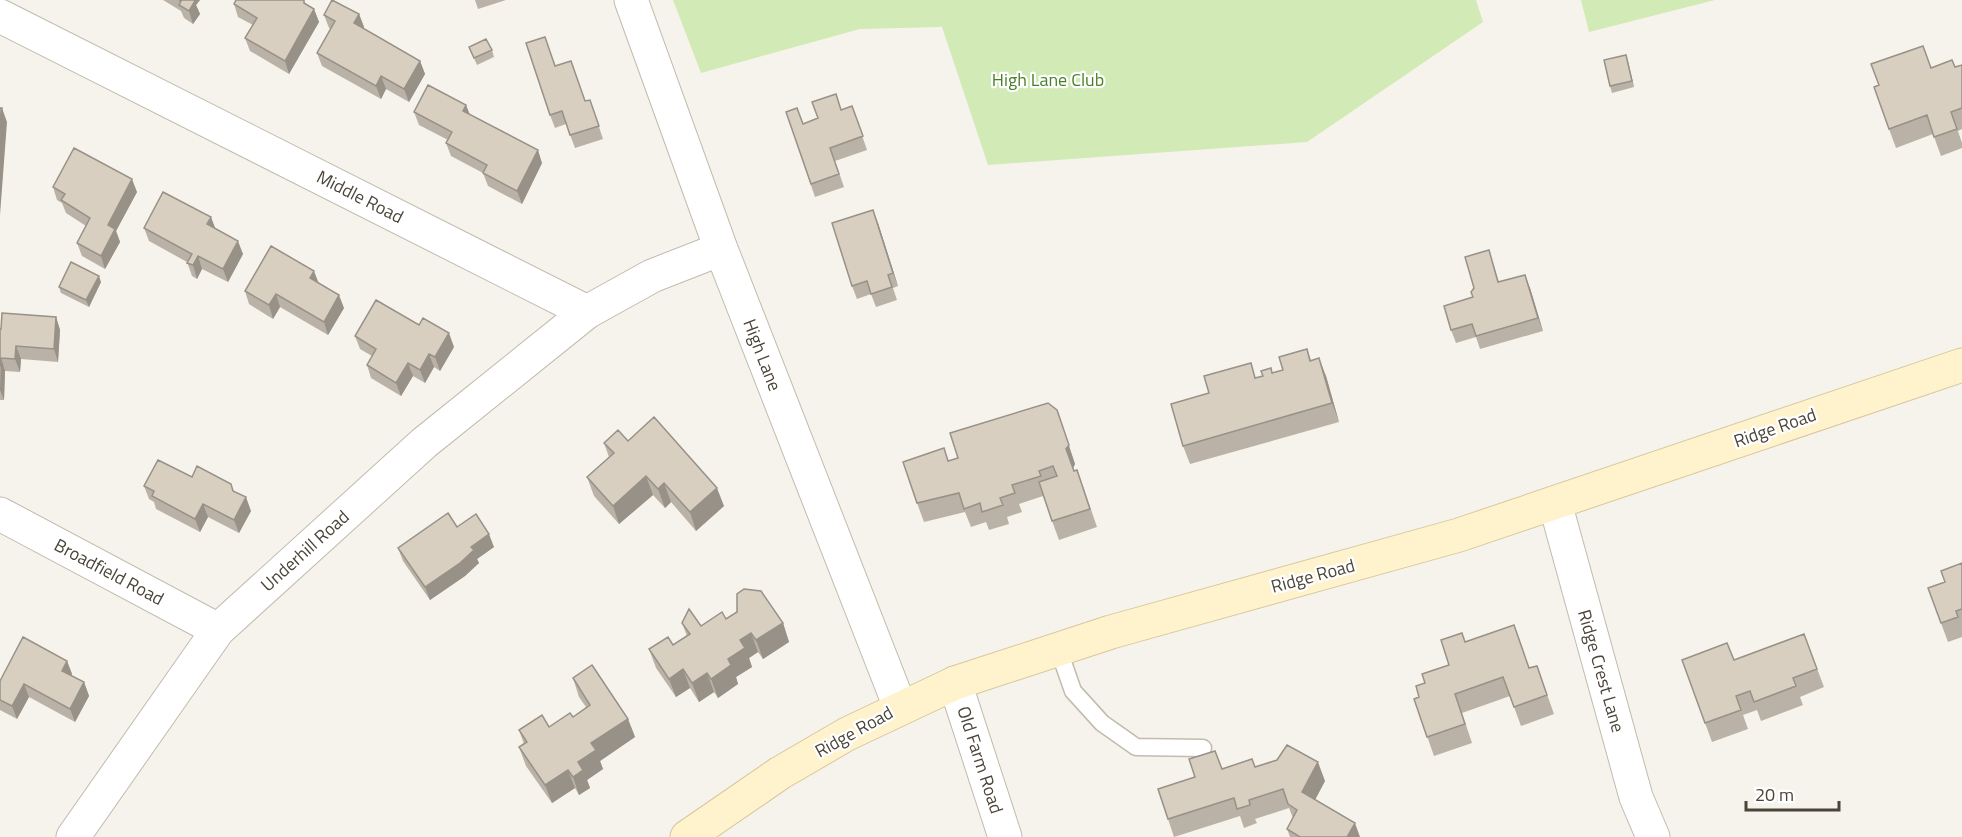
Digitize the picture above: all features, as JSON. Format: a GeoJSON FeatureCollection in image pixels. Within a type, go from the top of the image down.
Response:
{"type":"FeatureCollection","features":[{"type":"Feature","properties":{"kind":"main road","name":"Ridge Road"},"geometry":{"type":"LineString","coordinates":[[687,837],[780,773],[900,707],[955,683],[1058,648],[1392,555],[1555,503],[1962,365]]}},
{"type":"Feature","properties":{"kind":"street","name":"High Lane"},"geometry":{"type":"LineString","coordinates":[[632,0],[721,249],[900,707]]}},
{"type":"Feature","properties":{"kind":"street","name":"Middle Road"},"geometry":{"type":"LineString","coordinates":[[0,16],[587,312]]}},
{"type":"Feature","properties":{"kind":"street"},"geometry":{"type":"LineString","coordinates":[[587,312],[652,276],[721,249]]}},
{"type":"Feature","properties":{"kind":"street","name":"Underhill Road"},"geometry":{"type":"LineString","coordinates":[[73,837],[218,630],[424,443],[587,312]]}},
{"type":"Feature","properties":{"kind":"street","name":"Ridge Crest Lane"},"geometry":{"type":"LineString","coordinates":[[1555,503],[1636,797],[1653,837]]}},
{"type":"Feature","properties":{"kind":"street","name":"Broadfield Road"},"geometry":{"type":"LineString","coordinates":[[0,514],[218,630]]}},
{"type":"Feature","properties":{"kind":"street","name":"Old Farm Road"},"geometry":{"type":"LineString","coordinates":[[955,683],[1005,837]]}},
{"type":"Feature","properties":{"kind":"lane"},"geometry":{"type":"LineString","coordinates":[[1058,648],[1073,691],[1102,723],[1136,747],[1167,749],[1203,747]]}},
{"type":"Feature","properties":{"kind":"green space","name":"High Lane Club"},"geometry":{"type":"Polygon","coordinates":[[[673,0],[1476,0],[1483,22],[1307,142],[988,165],[942,27],[860,29],[701,73],[673,0]]]}},
{"type":"Feature","properties":{"kind":"green space"},"geometry":{"type":"Polygon","coordinates":[[[1581,0],[1715,0],[1589,32],[1581,0]]]}},
{"type":"Feature","properties":{"kind":"building"},"geometry":{"type":"Polygon","coordinates":[[[179,0],[195,1],[189,11],[179,5],[181,1],[179,0]]]}},
{"type":"Feature","properties":{"kind":"building"},"geometry":{"type":"Polygon","coordinates":[[[236,0],[304,0],[304,3],[314,9],[285,61],[245,38],[257,18],[234,4],[236,0]]]}},
{"type":"Feature","properties":{"kind":"building"},"geometry":{"type":"Polygon","coordinates":[[[332,0],[359,14],[354,23],[420,61],[404,89],[381,76],[376,86],[317,53],[335,21],[324,15],[332,0]]]}},
{"type":"Feature","properties":{"kind":"building"},"geometry":{"type":"Polygon","coordinates":[[[545,37],[555,66],[571,61],[585,101],[590,100],[599,126],[570,135],[562,111],[550,115],[526,43],[545,37]]]}},
{"type":"Feature","properties":{"kind":"building"},"geometry":{"type":"Polygon","coordinates":[[[486,39],[492,50],[474,58],[469,47],[486,39]]]}},
{"type":"Feature","properties":{"kind":"building"},"geometry":{"type":"Polygon","coordinates":[[[1923,46],[1931,68],[1952,60],[1955,67],[1962,65],[1962,108],[1951,112],[1957,129],[1934,137],[1927,115],[1889,129],[1874,87],[1879,85],[1871,64],[1923,46]]]}},
{"type":"Feature","properties":{"kind":"building"},"geometry":{"type":"Polygon","coordinates":[[[1626,55],[1632,81],[1610,86],[1604,60],[1626,55]]]}},
{"type":"Feature","properties":{"kind":"building"},"geometry":{"type":"Polygon","coordinates":[[[428,85],[466,105],[463,111],[538,150],[517,191],[483,173],[487,165],[446,143],[452,132],[414,112],[428,85]]]}},
{"type":"Feature","properties":{"kind":"building"},"geometry":{"type":"Polygon","coordinates":[[[836,94],[841,110],[852,106],[863,136],[830,148],[839,174],[811,184],[786,112],[797,108],[803,124],[818,118],[812,102],[836,94]]]}},
{"type":"Feature","properties":{"kind":"building"},"geometry":{"type":"Polygon","coordinates":[[[0,108],[2,108],[0,136],[0,108]]]}},
{"type":"Feature","properties":{"kind":"building"},"geometry":{"type":"Polygon","coordinates":[[[74,148],[132,179],[108,225],[115,229],[101,256],[77,243],[90,218],[61,200],[65,194],[53,187],[74,148]]]}},
{"type":"Feature","properties":{"kind":"building"},"geometry":{"type":"Polygon","coordinates":[[[163,192],[211,217],[207,224],[238,241],[223,269],[198,256],[193,265],[187,263],[192,254],[144,228],[163,192]]]}},
{"type":"Feature","properties":{"kind":"building"},"geometry":{"type":"Polygon","coordinates":[[[873,210],[893,273],[888,275],[892,287],[871,294],[867,281],[852,286],[832,223],[873,210]]]}},
{"type":"Feature","properties":{"kind":"building"},"geometry":{"type":"Polygon","coordinates":[[[271,246],[314,271],[310,278],[339,295],[324,322],[276,294],[269,305],[245,291],[271,246]]]}},
{"type":"Feature","properties":{"kind":"building"},"geometry":{"type":"Polygon","coordinates":[[[1489,250],[1498,282],[1525,275],[1538,318],[1476,336],[1472,324],[1451,330],[1444,306],[1473,297],[1471,292],[1474,288],[1465,257],[1489,250]]]}},
{"type":"Feature","properties":{"kind":"building"},"geometry":{"type":"Polygon","coordinates":[[[71,262],[99,276],[86,300],[59,287],[71,262]]]}},
{"type":"Feature","properties":{"kind":"building"},"geometry":{"type":"Polygon","coordinates":[[[376,300],[419,325],[423,318],[449,333],[435,357],[429,354],[420,370],[408,363],[396,383],[367,365],[376,349],[355,336],[376,300]]]}},
{"type":"Feature","properties":{"kind":"building"},"geometry":{"type":"Polygon","coordinates":[[[2,313],[56,317],[54,349],[16,346],[15,359],[1,358],[0,367],[2,313]]]}},
{"type":"Feature","properties":{"kind":"building"},"geometry":{"type":"Polygon","coordinates":[[[1307,349],[1310,361],[1319,358],[1332,403],[1183,446],[1171,404],[1209,393],[1204,376],[1251,363],[1255,378],[1263,376],[1261,371],[1271,368],[1272,373],[1283,370],[1279,357],[1307,349]]]}},
{"type":"Feature","properties":{"kind":"building"},"geometry":{"type":"Polygon","coordinates":[[[1048,403],[1057,410],[1069,445],[1066,449],[1074,471],[1077,470],[1090,509],[1052,521],[1039,482],[1057,476],[1053,466],[1039,471],[1041,476],[1012,485],[1015,493],[1000,498],[1003,505],[982,512],[980,503],[964,509],[959,493],[917,503],[903,462],[944,448],[948,461],[958,458],[950,433],[1048,403]]]}},
{"type":"Feature","properties":{"kind":"building"},"geometry":{"type":"Polygon","coordinates":[[[654,417],[717,488],[690,512],[664,483],[658,489],[646,476],[613,506],[587,477],[614,453],[604,443],[618,430],[628,441],[654,417]]]}},
{"type":"Feature","properties":{"kind":"building"},"geometry":{"type":"Polygon","coordinates":[[[158,460],[192,477],[197,466],[231,484],[233,491],[246,497],[234,520],[203,504],[195,519],[152,496],[154,491],[144,486],[158,460]]]}},
{"type":"Feature","properties":{"kind":"building"},"geometry":{"type":"Polygon","coordinates":[[[448,513],[457,527],[476,514],[489,534],[471,547],[474,550],[460,563],[425,587],[398,548],[448,513]]]}},
{"type":"Feature","properties":{"kind":"building"},"geometry":{"type":"Polygon","coordinates":[[[1962,563],[1962,609],[1956,611],[1958,617],[1941,623],[1928,588],[1945,582],[1941,571],[1962,563]]]}},
{"type":"Feature","properties":{"kind":"building"},"geometry":{"type":"Polygon","coordinates":[[[744,589],[761,591],[783,623],[756,640],[751,633],[740,640],[745,648],[728,659],[731,665],[711,679],[707,673],[692,683],[683,669],[669,679],[649,649],[668,637],[673,645],[690,634],[682,623],[689,609],[701,626],[722,612],[726,619],[737,612],[737,594],[744,589]]]}},
{"type":"Feature","properties":{"kind":"building"},"geometry":{"type":"Polygon","coordinates":[[[1514,625],[1529,668],[1537,666],[1547,695],[1514,707],[1503,677],[1455,694],[1465,724],[1427,737],[1414,699],[1419,697],[1416,686],[1425,683],[1422,674],[1449,665],[1441,640],[1462,633],[1465,642],[1514,625]]]}},
{"type":"Feature","properties":{"kind":"building"},"geometry":{"type":"Polygon","coordinates":[[[1804,634],[1817,669],[1793,678],[1796,686],[1754,702],[1750,691],[1736,696],[1741,710],[1705,723],[1682,660],[1727,643],[1734,660],[1804,634]]]}},
{"type":"Feature","properties":{"kind":"building"},"geometry":{"type":"Polygon","coordinates":[[[23,637],[67,661],[62,671],[84,682],[70,709],[24,684],[12,706],[0,700],[0,681],[23,637]]]}},
{"type":"Feature","properties":{"kind":"building"},"geometry":{"type":"Polygon","coordinates":[[[592,665],[628,719],[591,743],[596,750],[578,762],[583,770],[573,777],[568,770],[545,785],[519,747],[527,742],[519,730],[542,715],[549,727],[570,713],[573,717],[590,705],[573,678],[592,665]]]}},
{"type":"Feature","properties":{"kind":"building"},"geometry":{"type":"Polygon","coordinates":[[[1287,745],[1318,762],[1302,792],[1355,823],[1347,837],[1300,837],[1287,829],[1297,810],[1288,804],[1283,789],[1249,800],[1250,805],[1237,809],[1234,798],[1168,819],[1158,789],[1195,777],[1189,759],[1215,751],[1222,769],[1252,759],[1255,767],[1277,760],[1287,745]]]}}]}
